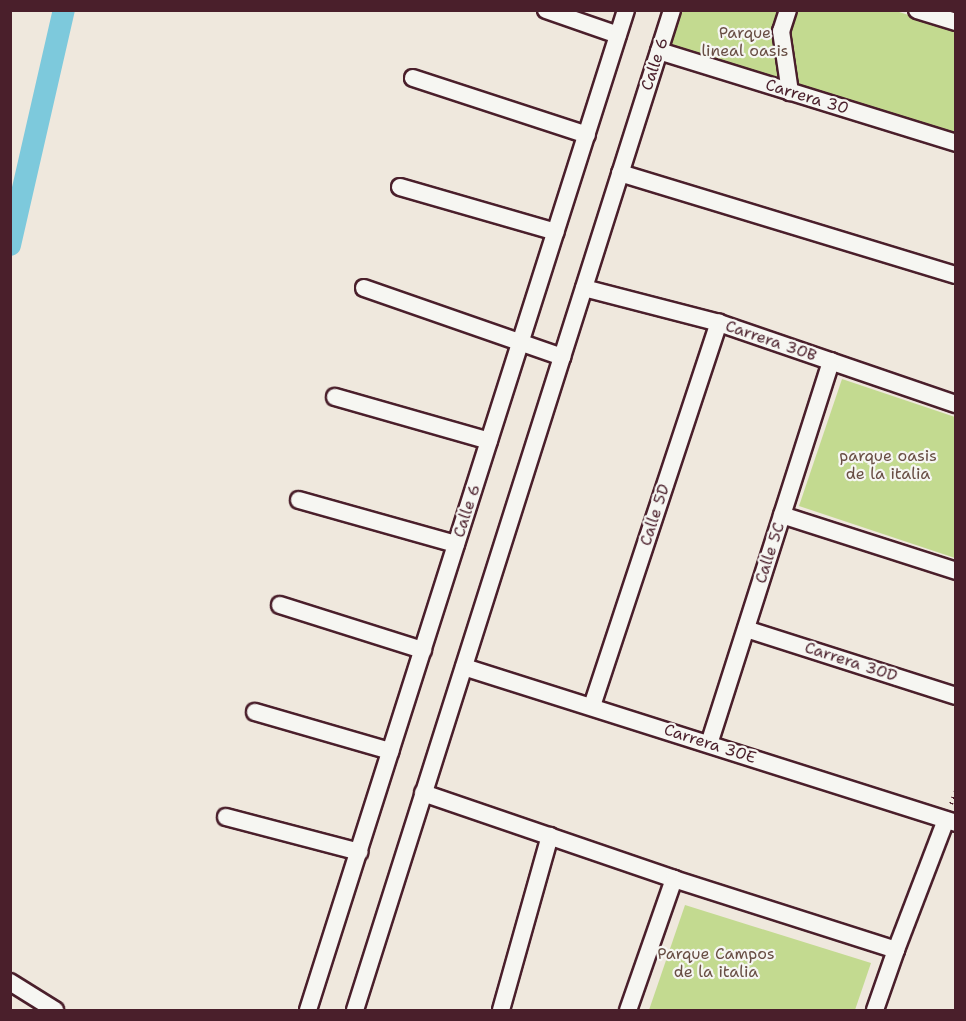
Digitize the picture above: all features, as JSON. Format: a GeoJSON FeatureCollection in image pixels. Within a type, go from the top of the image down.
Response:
{"type":"FeatureCollection","features":[{"type":"Feature","properties":{"kind":"street"},"geometry":{"type":"LineString","coordinates":[[546,10],[618,35]]}},
{"type":"Feature","properties":{"kind":"street","name":"Calle 6"},"geometry":{"type":"LineString","coordinates":[[308,1011],[626,10]]}},
{"type":"Feature","properties":{"kind":"street","name":"Calle 6"},"geometry":{"type":"LineString","coordinates":[[355,1011],[672,10]]}},
{"type":"Feature","properties":{"kind":"street"},"geometry":{"type":"LineString","coordinates":[[788,10],[781,31],[790,92]]}},
{"type":"Feature","properties":{"kind":"street"},"geometry":{"type":"LineString","coordinates":[[917,10],[953,18]]}},
{"type":"Feature","properties":{"kind":"street","name":"Carrera 30"},"geometry":{"type":"LineString","coordinates":[[659,51],[956,144]]}},
{"type":"Feature","properties":{"kind":"street"},"geometry":{"type":"LineString","coordinates":[[413,78],[587,135]]}},
{"type":"Feature","properties":{"kind":"street"},"geometry":{"type":"LineString","coordinates":[[620,173],[956,275]]}},
{"type":"Feature","properties":{"kind":"street"},"geometry":{"type":"LineString","coordinates":[[400,187],[556,232]]}},
{"type":"Feature","properties":{"kind":"street"},"geometry":{"type":"LineString","coordinates":[[364,288],[562,357]]}},
{"type":"Feature","properties":{"kind":"street","name":"Carrera 30B"},"geometry":{"type":"LineString","coordinates":[[584,288],[719,323],[956,404]]}},
{"type":"Feature","properties":{"kind":"street","name":"Calle 5D"},"geometry":{"type":"LineString","coordinates":[[592,706],[719,323]]}},
{"type":"Feature","properties":{"kind":"street","name":"Calle 5C"},"geometry":{"type":"LineString","coordinates":[[709,744],[831,362]]}},
{"type":"Feature","properties":{"kind":"street"},"geometry":{"type":"LineString","coordinates":[[335,397],[489,441]]}},
{"type":"Feature","properties":{"kind":"street"},"geometry":{"type":"LineString","coordinates":[[300,500],[456,544]]}},
{"type":"Feature","properties":{"kind":"street"},"geometry":{"type":"LineString","coordinates":[[782,515],[956,570]]}},
{"type":"Feature","properties":{"kind":"street"},"geometry":{"type":"LineString","coordinates":[[280,605],[423,650]]}},
{"type":"Feature","properties":{"kind":"street","name":"Carrera 30D"},"geometry":{"type":"LineString","coordinates":[[746,628],[956,696]]}},
{"type":"Feature","properties":{"kind":"street","name":"Carrera 30E"},"geometry":{"type":"LineString","coordinates":[[464,667],[951,821]]}},
{"type":"Feature","properties":{"kind":"street"},"geometry":{"type":"LineString","coordinates":[[255,712],[390,751]]}},
{"type":"Feature","properties":{"kind":"street"},"geometry":{"type":"LineString","coordinates":[[423,793],[674,879],[896,950]]}},
{"type":"Feature","properties":{"kind":"street"},"geometry":{"type":"LineString","coordinates":[[226,817],[358,852]]}},
{"type":"Feature","properties":{"kind":"street"},"geometry":{"type":"LineString","coordinates":[[875,1011],[896,950],[951,821]]}},
{"type":"Feature","properties":{"kind":"street"},"geometry":{"type":"LineString","coordinates":[[501,1011],[550,836]]}},
{"type":"Feature","properties":{"kind":"street"},"geometry":{"type":"LineString","coordinates":[[628,1011],[674,879]]}},
{"type":"Feature","properties":{"kind":"street"},"geometry":{"type":"LineString","coordinates":[[10,982],[55,1011]]}},
{"type":"Feature","properties":{"kind":"green space"},"geometry":{"type":"Polygon","coordinates":[[[893,10],[955,30],[955,135],[796,89],[787,30],[796,11],[893,10]]]}},
{"type":"Feature","properties":{"kind":"green space","name":"Parque lineal oasis"},"geometry":{"type":"Polygon","coordinates":[[[681,11],[784,11],[785,87],[666,48],[681,11]]]}},
{"type":"Feature","properties":{"kind":"green space","name":"parque oasis de la italia"},"geometry":{"type":"Polygon","coordinates":[[[842,379],[955,417],[955,558],[799,506],[842,379]]]}},
{"type":"Feature","properties":{"kind":"green space","name":"Parque Campos de la italia"},"geometry":{"type":"Polygon","coordinates":[[[685,905],[871,963],[855,1010],[649,1010],[685,905]]]}},
{"type":"Feature","properties":{"kind":"waterway"},"geometry":{"type":"LineString","coordinates":[[10,245],[64,10]]}}]}
